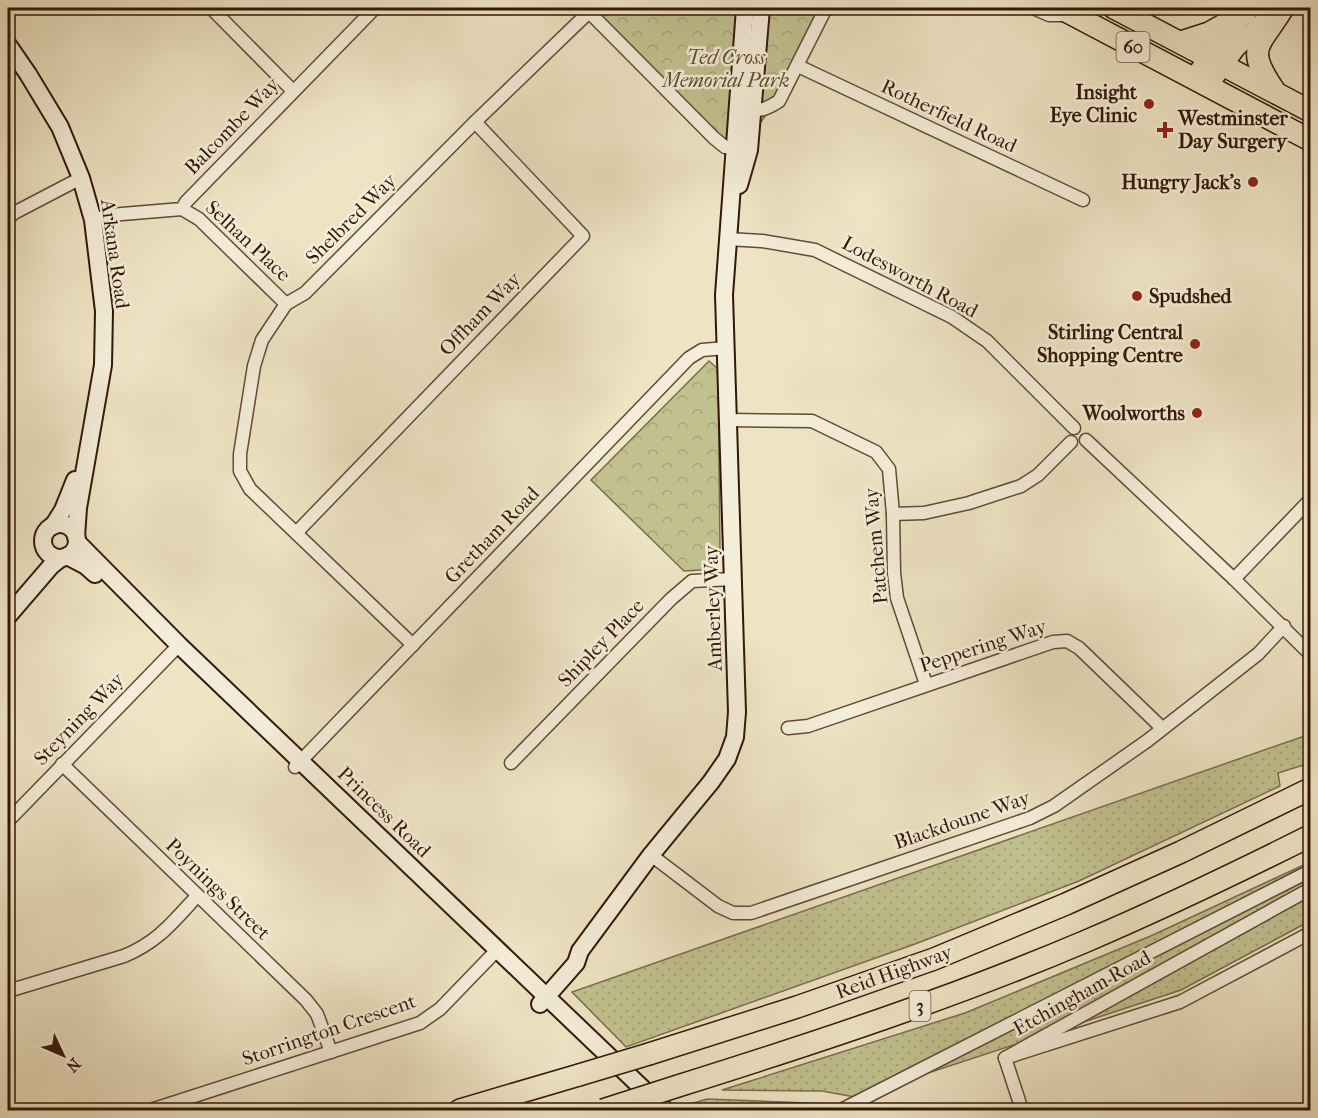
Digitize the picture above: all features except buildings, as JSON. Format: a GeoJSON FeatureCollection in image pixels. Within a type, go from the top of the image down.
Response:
{"type":"FeatureCollection","features":[{"type":"Feature","properties":{"kind":"highway","name":"60"},"geometry":{"type":"LineString","coordinates":[[1114,8],[1311,111]]}},
{"type":"Feature","properties":{"kind":"highway"},"geometry":{"type":"LineString","coordinates":[[1276,93],[1262,71],[1257,52],[1259,41],[1283,8]]}},
{"type":"Feature","properties":{"kind":"highway"},"geometry":{"type":"LineString","coordinates":[[1181,42],[1209,33],[1247,10]]}},
{"type":"Feature","properties":{"kind":"highway","name":"60"},"geometry":{"type":"LineString","coordinates":[[1061,12],[1311,140]]}},
{"type":"Feature","properties":{"kind":"highway","name":"Reid Highway"},"geometry":{"type":"LineString","coordinates":[[460,1110],[797,1007],[934,959],[1181,852],[1282,804],[1311,787]]}},
{"type":"Feature","properties":{"kind":"highway","name":"Reid Highway"},"geometry":{"type":"LineString","coordinates":[[601,1110],[797,1048],[944,998],[1084,942],[1200,890],[1311,836]]}},
{"type":"Feature","properties":{"kind":"main road","name":"Amberley Way"},"geometry":{"type":"LineString","coordinates":[[745,8],[746,111]]}},
{"type":"Feature","properties":{"kind":"main road","name":"Amberley Way"},"geometry":{"type":"LineString","coordinates":[[540,997],[576,963],[580,951],[651,855],[711,782],[727,759],[735,737],[737,712],[734,579],[724,295],[727,239],[761,8]]}},
{"type":"Feature","properties":{"kind":"main road"},"geometry":{"type":"LineString","coordinates":[[1216,60],[1236,48],[1278,8]]}},
{"type":"Feature","properties":{"kind":"main road"},"geometry":{"type":"LineString","coordinates":[[1201,82],[1247,10]]}},
{"type":"Feature","properties":{"kind":"main road","name":"Arkana Road"},"geometry":{"type":"LineString","coordinates":[[8,45],[60,127],[81,178],[93,220],[104,311],[103,365],[78,508],[76,539]]}},
{"type":"Feature","properties":{"kind":"main road","name":"Arkana Road"},"geometry":{"type":"LineString","coordinates":[[53,526],[63,510],[87,452]]}},
{"type":"Feature","properties":{"kind":"main road"},"geometry":{"type":"LineString","coordinates":[[8,601],[32,573],[45,548],[44,535],[53,526],[67,526],[74,532],[75,548],[51,566],[8,616]]}},
{"type":"Feature","properties":{"kind":"main road","name":"Princess Road"},"geometry":{"type":"LineString","coordinates":[[76,539],[176,648]]}},
{"type":"Feature","properties":{"kind":"main road"},"geometry":{"type":"LineString","coordinates":[[45,548],[54,557],[64,557]]}},
{"type":"Feature","properties":{"kind":"main road","name":"Princess Road"},"geometry":{"type":"LineString","coordinates":[[64,557],[86,566],[176,648],[540,997],[665,1110]]}},
{"type":"Feature","properties":{"kind":"main road","name":"Princess Road"},"geometry":{"type":"LineString","coordinates":[[540,997],[650,1110]]}},
{"type":"Feature","properties":{"kind":"street"},"geometry":{"type":"LineString","coordinates":[[212,8],[294,91]]}},
{"type":"Feature","properties":{"kind":"street","name":"Balcombe Way"},"geometry":{"type":"LineString","coordinates":[[182,209],[186,202],[375,8]]}},
{"type":"Feature","properties":{"kind":"street"},"geometry":{"type":"LineString","coordinates":[[746,111],[770,107],[779,101],[826,8]]}},
{"type":"Feature","properties":{"kind":"street"},"geometry":{"type":"LineString","coordinates":[[1033,8],[1061,12]]}},
{"type":"Feature","properties":{"kind":"street","name":"Shelbred Way"},"geometry":{"type":"LineString","coordinates":[[413,645],[250,489],[240,471],[240,454],[254,366],[262,340],[286,304],[305,293],[475,122],[589,12],[714,138],[725,147],[741,149]]}},
{"type":"Feature","properties":{"kind":"street","name":"Rotherfield Road"},"geometry":{"type":"LineString","coordinates":[[798,66],[1083,200]]}},
{"type":"Feature","properties":{"kind":"street","name":"Offham Way"},"geometry":{"type":"LineString","coordinates":[[297,532],[583,236],[475,122]]}},
{"type":"Feature","properties":{"kind":"street"},"geometry":{"type":"LineString","coordinates":[[8,219],[14,213],[81,178]]}},
{"type":"Feature","properties":{"kind":"street"},"geometry":{"type":"LineString","coordinates":[[93,220],[110,215],[182,209]]}},
{"type":"Feature","properties":{"kind":"street","name":"Selhan Place"},"geometry":{"type":"LineString","coordinates":[[182,209],[199,219],[286,304]]}},
{"type":"Feature","properties":{"kind":"street","name":"Lodesworth Road"},"geometry":{"type":"LineString","coordinates":[[727,239],[762,241],[815,250],[952,317],[987,341],[1074,428]]}},
{"type":"Feature","properties":{"kind":"street","name":"Gretham Road"},"geometry":{"type":"LineString","coordinates":[[298,764],[689,358],[702,350],[726,348]]}},
{"type":"Feature","properties":{"kind":"street","name":"Patchem Way"},"geometry":{"type":"LineString","coordinates":[[729,420],[812,422],[876,452],[889,469],[897,598],[926,684]]}},
{"type":"Feature","properties":{"kind":"street"},"geometry":{"type":"LineString","coordinates":[[1071,442],[1069,434],[1074,428],[1081,427],[1086,431],[1086,440],[1311,654]]}},
{"type":"Feature","properties":{"kind":"street"},"geometry":{"type":"LineString","coordinates":[[1071,442],[1081,444],[1086,440]]}},
{"type":"Feature","properties":{"kind":"street"},"geometry":{"type":"LineString","coordinates":[[893,514],[924,513],[969,503],[1021,486],[1038,475],[1071,442]]}},
{"type":"Feature","properties":{"kind":"street"},"geometry":{"type":"LineString","coordinates":[[1234,579],[1311,500]]}},
{"type":"Feature","properties":{"kind":"street","name":"Shipley Place"},"geometry":{"type":"LineString","coordinates":[[511,763],[671,599],[692,581],[734,579]]}},
{"type":"Feature","properties":{"kind":"street","name":"Blackdoune Way"},"geometry":{"type":"LineString","coordinates":[[651,855],[718,906],[733,913],[751,913],[1043,812],[1147,741],[1258,654],[1284,626]]}},
{"type":"Feature","properties":{"kind":"street","name":"Peppering Way"},"geometry":{"type":"LineString","coordinates":[[788,728],[808,726],[1053,642],[1067,641],[1079,648],[1162,728]]}},
{"type":"Feature","properties":{"kind":"street","name":"Steyning Way"},"geometry":{"type":"LineString","coordinates":[[8,821],[176,648]]}},
{"type":"Feature","properties":{"kind":"street","name":"Poynings Street"},"geometry":{"type":"LineString","coordinates":[[62,764],[306,1000],[317,1014],[331,1052]]}},
{"type":"Feature","properties":{"kind":"street","name":"Etchingham Road"},"geometry":{"type":"LineString","coordinates":[[841,1110],[1311,871]]}},
{"type":"Feature","properties":{"kind":"street","name":"Etchingham Road"},"geometry":{"type":"LineString","coordinates":[[1005,1058],[1311,889]]}},
{"type":"Feature","properties":{"kind":"street"},"geometry":{"type":"LineString","coordinates":[[8,991],[124,956],[142,948],[158,937],[197,896]]}},
{"type":"Feature","properties":{"kind":"street","name":"Etchingham Road"},"geometry":{"type":"LineString","coordinates":[[1005,1058],[1180,1002],[1311,933]]}},
{"type":"Feature","properties":{"kind":"street","name":"Storrington Crescent"},"geometry":{"type":"LineString","coordinates":[[151,1110],[420,1023],[440,1009],[494,953]]}},
{"type":"Feature","properties":{"kind":"street"},"geometry":{"type":"LineString","coordinates":[[1005,1058],[1022,1110]]}},
{"type":"Feature","properties":{"kind":"green space","name":"Ted Cross Memorial Park"},"geometry":{"type":"Polygon","coordinates":[[[581,8],[824,8],[773,105],[733,161],[581,8]]]}},
{"type":"Feature","properties":{"kind":"green space"},"geometry":{"type":"Polygon","coordinates":[[[709,361],[718,369],[720,550],[701,570],[684,571],[591,480],[709,361]]]}},
{"type":"Feature","properties":{"kind":"green space"},"geometry":{"type":"Polygon","coordinates":[[[1310,734],[1310,763],[1278,773],[1280,786],[1079,881],[915,944],[626,1047],[572,992],[1310,734]]]}},
{"type":"Feature","properties":{"kind":"green space"},"geometry":{"type":"Polygon","coordinates":[[[1310,862],[1310,921],[1181,990],[855,1097],[822,1091],[722,1090],[965,1013],[1153,935],[1310,862]]]}},
{"type":"Feature","properties":{"kind":"green space"},"geometry":{"type":"Polygon","coordinates":[[[707,1099],[835,1104],[808,1110],[687,1110],[684,1106],[707,1099]]]}},
{"type":"Feature","properties":{"kind":"place","name":"Insight Eye Clinic"},"geometry":{"type":"Point","coordinates":[1149,104]}},
{"type":"Feature","properties":{"kind":"place","name":"Westminster Day Surgery"},"geometry":{"type":"Point","coordinates":[1165,130]}},
{"type":"Feature","properties":{"kind":"place","name":"Hungry Jack's"},"geometry":{"type":"Point","coordinates":[1253,182]}},
{"type":"Feature","properties":{"kind":"place","name":"Spudshed"},"geometry":{"type":"Point","coordinates":[1137,296]}},
{"type":"Feature","properties":{"kind":"place","name":"Stirling Central Shopping Centre"},"geometry":{"type":"Point","coordinates":[1195,344]}},
{"type":"Feature","properties":{"kind":"place","name":"Woolworths"},"geometry":{"type":"Point","coordinates":[1197,413]}}]}
